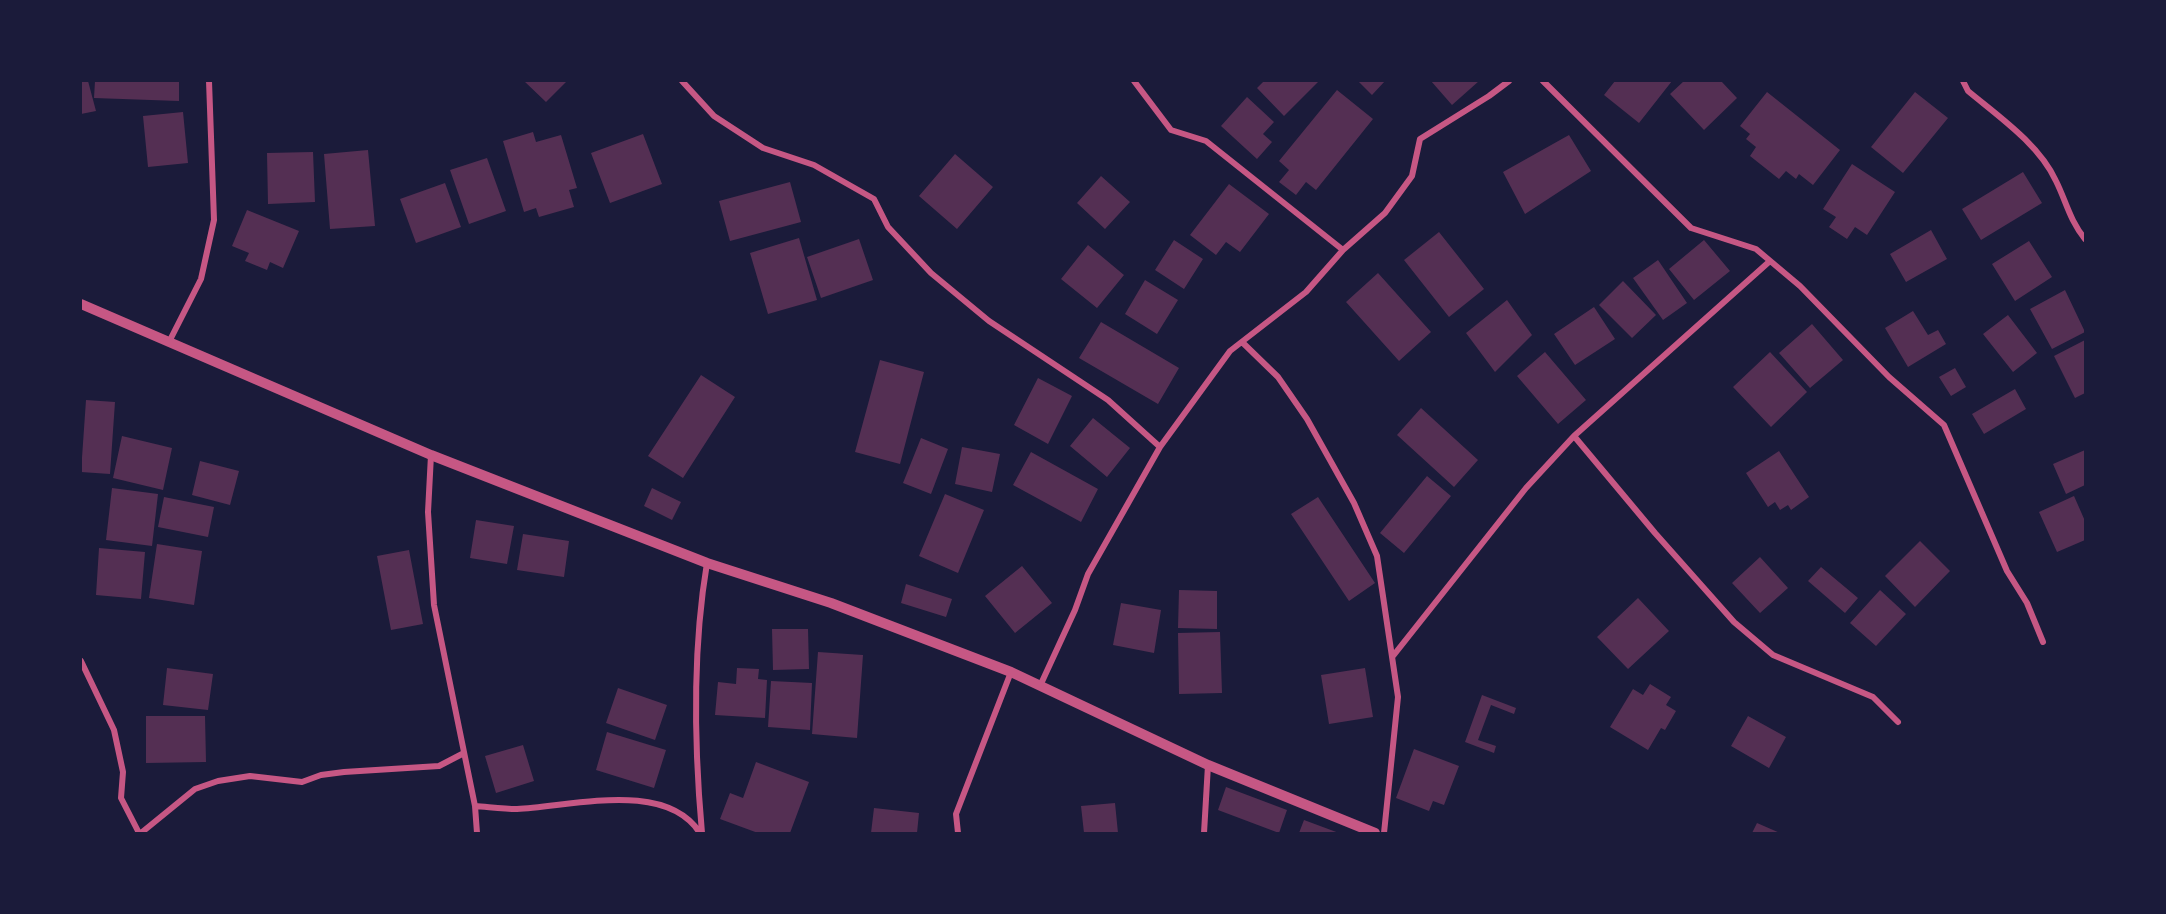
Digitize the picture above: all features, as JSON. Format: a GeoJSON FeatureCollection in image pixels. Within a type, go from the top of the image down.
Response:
{"type":"FeatureCollection","features":[{"type":"Feature","properties":{"kind":"street"},"geometry":{"type":"LineString","coordinates":[[169,342],[201,279],[214,220],[209,81]]}},
{"type":"Feature","properties":{"kind":"street"},"geometry":{"type":"LineString","coordinates":[[682,81],[714,116],[763,148],[814,165],[874,199],[888,227],[931,273],[989,321],[1108,400],[1161,447]]}},
{"type":"Feature","properties":{"kind":"street"},"geometry":{"type":"LineString","coordinates":[[1134,81],[1171,130],[1206,141],[1343,250]]}},
{"type":"Feature","properties":{"kind":"street"},"geometry":{"type":"LineString","coordinates":[[1040,686],[1075,610],[1088,573],[1161,447],[1230,351],[1306,292],[1343,250],[1385,213],[1412,176],[1420,139],[1509,81]]}},
{"type":"Feature","properties":{"kind":"street"},"geometry":{"type":"LineString","coordinates":[[1543,81],[1691,228],[1756,249],[1800,286],[1889,377],[1944,425],[2007,571],[2027,603],[2043,642]]}},
{"type":"Feature","properties":{"kind":"street"},"geometry":{"type":"LineString","coordinates":[[1962,81],[1968,91],[2035,151],[2056,180],[2068,213],[2085,239]]}},
{"type":"Feature","properties":{"kind":"street"},"geometry":{"type":"LineString","coordinates":[[1393,656],[1526,488],[1574,436],[1770,261]]}},
{"type":"Feature","properties":{"kind":"street"},"geometry":{"type":"LineString","coordinates":[[81,304],[431,455],[707,563],[831,603],[1011,672],[1208,765],[1375,833]]}},
{"type":"Feature","properties":{"kind":"street"},"geometry":{"type":"LineString","coordinates":[[1242,342],[1278,376],[1308,419],[1354,503],[1377,556],[1398,697],[1383,833]]}},
{"type":"Feature","properties":{"kind":"street"},"geometry":{"type":"LineString","coordinates":[[1574,436],[1655,533],[1734,622],[1773,655],[1873,697],[1898,723]]}},
{"type":"Feature","properties":{"kind":"street"},"geometry":{"type":"LineString","coordinates":[[431,455],[428,512],[434,604],[475,806],[477,833]]}},
{"type":"Feature","properties":{"kind":"street"},"geometry":{"type":"LineString","coordinates":[[701,833],[696,770],[697,678],[699,612],[707,563]]}},
{"type":"Feature","properties":{"kind":"street"},"geometry":{"type":"LineString","coordinates":[[81,661],[114,730],[123,772],[121,798],[140,833],[195,789],[218,781],[250,776],[302,782],[321,775],[344,772],[439,766],[465,753]]}},
{"type":"Feature","properties":{"kind":"street"},"geometry":{"type":"LineString","coordinates":[[958,833],[956,814],[1011,672]]}},
{"type":"Feature","properties":{"kind":"street"},"geometry":{"type":"LineString","coordinates":[[1204,833],[1208,765]]}},
{"type":"Feature","properties":{"kind":"street"},"geometry":{"type":"LineString","coordinates":[[475,806],[516,809],[613,798],[663,806],[693,821],[701,833]]}},
{"type":"Feature","properties":{"kind":"building"},"geometry":{"type":"Polygon","coordinates":[[[81,81],[88,81],[96,111],[81,114],[81,81]]]}},
{"type":"Feature","properties":{"kind":"building"},"geometry":{"type":"Polygon","coordinates":[[[95,81],[179,81],[179,101],[94,98],[95,81]]]}},
{"type":"Feature","properties":{"kind":"building"},"geometry":{"type":"Polygon","coordinates":[[[524,81],[567,81],[546,102],[524,81]]]}},
{"type":"Feature","properties":{"kind":"building"},"geometry":{"type":"Polygon","coordinates":[[[1264,81],[1319,81],[1284,116],[1257,88],[1264,81]]]}},
{"type":"Feature","properties":{"kind":"building"},"geometry":{"type":"Polygon","coordinates":[[[1358,81],[1385,81],[1372,95],[1358,81]]]}},
{"type":"Feature","properties":{"kind":"building"},"geometry":{"type":"Polygon","coordinates":[[[1431,81],[1479,81],[1452,105],[1431,81]]]}},
{"type":"Feature","properties":{"kind":"building"},"geometry":{"type":"Polygon","coordinates":[[[1615,81],[1672,81],[1639,123],[1604,95],[1615,81]]]}},
{"type":"Feature","properties":{"kind":"building"},"geometry":{"type":"Polygon","coordinates":[[[1684,81],[1721,81],[1737,98],[1704,130],[1670,94],[1684,81]]]}},
{"type":"Feature","properties":{"kind":"building"},"geometry":{"type":"Polygon","coordinates":[[[1337,90],[1373,119],[1316,190],[1306,182],[1296,195],[1279,182],[1289,170],[1279,161],[1337,90]]]}},
{"type":"Feature","properties":{"kind":"building"},"geometry":{"type":"Polygon","coordinates":[[[1767,92],[1840,150],[1813,185],[1799,174],[1796,179],[1786,171],[1779,179],[1750,156],[1756,147],[1746,139],[1750,134],[1740,126],[1767,92]]]}},
{"type":"Feature","properties":{"kind":"building"},"geometry":{"type":"Polygon","coordinates":[[[1915,92],[1948,118],[1903,173],[1871,147],[1915,92]]]}},
{"type":"Feature","properties":{"kind":"building"},"geometry":{"type":"Polygon","coordinates":[[[1247,97],[1274,122],[1263,134],[1272,142],[1257,159],[1221,126],[1247,97]]]}},
{"type":"Feature","properties":{"kind":"building"},"geometry":{"type":"Polygon","coordinates":[[[183,112],[188,163],[148,167],[143,116],[183,112]]]}},
{"type":"Feature","properties":{"kind":"building"},"geometry":{"type":"Polygon","coordinates":[[[533,132],[536,142],[561,135],[577,188],[569,190],[574,207],[539,217],[536,208],[524,212],[503,141],[533,132]]]}},
{"type":"Feature","properties":{"kind":"building"},"geometry":{"type":"Polygon","coordinates":[[[643,134],[662,184],[610,203],[591,153],[643,134]]]}},
{"type":"Feature","properties":{"kind":"building"},"geometry":{"type":"Polygon","coordinates":[[[1569,135],[1591,171],[1525,214],[1503,172],[1569,135]]]}},
{"type":"Feature","properties":{"kind":"building"},"geometry":{"type":"Polygon","coordinates":[[[368,150],[375,226],[330,229],[324,154],[368,150]]]}},
{"type":"Feature","properties":{"kind":"building"},"geometry":{"type":"Polygon","coordinates":[[[313,152],[315,202],[268,204],[267,153],[313,152]]]}},
{"type":"Feature","properties":{"kind":"building"},"geometry":{"type":"Polygon","coordinates":[[[955,154],[993,187],[957,229],[919,196],[955,154]]]}},
{"type":"Feature","properties":{"kind":"building"},"geometry":{"type":"Polygon","coordinates":[[[487,158],[506,211],[469,224],[450,170],[487,158]]]}},
{"type":"Feature","properties":{"kind":"building"},"geometry":{"type":"Polygon","coordinates":[[[1852,164],[1895,192],[1867,235],[1855,227],[1847,239],[1829,227],[1836,217],[1823,209],[1852,164]]]}},
{"type":"Feature","properties":{"kind":"building"},"geometry":{"type":"Polygon","coordinates":[[[2023,172],[2042,203],[1981,240],[1962,209],[2023,172]]]}},
{"type":"Feature","properties":{"kind":"building"},"geometry":{"type":"Polygon","coordinates":[[[1101,176],[1130,202],[1105,229],[1077,203],[1101,176]]]}},
{"type":"Feature","properties":{"kind":"building"},"geometry":{"type":"Polygon","coordinates":[[[790,182],[801,222],[730,241],[719,201],[790,182]]]}},
{"type":"Feature","properties":{"kind":"building"},"geometry":{"type":"Polygon","coordinates":[[[445,183],[461,227],[416,243],[400,199],[445,183]]]}},
{"type":"Feature","properties":{"kind":"building"},"geometry":{"type":"Polygon","coordinates":[[[1229,184],[1269,214],[1240,252],[1226,242],[1216,255],[1190,235],[1229,184]]]}},
{"type":"Feature","properties":{"kind":"building"},"geometry":{"type":"Polygon","coordinates":[[[247,210],[299,231],[283,268],[270,262],[267,270],[245,261],[249,253],[232,246],[247,210]]]}},
{"type":"Feature","properties":{"kind":"building"},"geometry":{"type":"Polygon","coordinates":[[[1931,230],[1947,259],[1906,282],[1890,254],[1931,230]]]}},
{"type":"Feature","properties":{"kind":"building"},"geometry":{"type":"Polygon","coordinates":[[[1439,232],[1484,289],[1449,317],[1404,260],[1439,232]]]}},
{"type":"Feature","properties":{"kind":"building"},"geometry":{"type":"Polygon","coordinates":[[[799,238],[817,300],[768,314],[750,253],[799,238]]]}},
{"type":"Feature","properties":{"kind":"building"},"geometry":{"type":"Polygon","coordinates":[[[859,239],[873,280],[821,298],[807,257],[859,239]]]}},
{"type":"Feature","properties":{"kind":"building"},"geometry":{"type":"Polygon","coordinates":[[[1174,240],[1203,259],[1184,289],[1155,270],[1174,240]]]}},
{"type":"Feature","properties":{"kind":"building"},"geometry":{"type":"Polygon","coordinates":[[[1704,240],[1730,271],[1694,300],[1669,269],[1704,240]]]}},
{"type":"Feature","properties":{"kind":"building"},"geometry":{"type":"Polygon","coordinates":[[[2029,241],[2052,277],[2015,301],[1992,264],[2029,241]]]}},
{"type":"Feature","properties":{"kind":"building"},"geometry":{"type":"Polygon","coordinates":[[[1088,245],[1124,275],[1097,308],[1061,279],[1088,245]]]}},
{"type":"Feature","properties":{"kind":"building"},"geometry":{"type":"Polygon","coordinates":[[[1658,260],[1687,303],[1663,320],[1633,278],[1658,260]]]}},
{"type":"Feature","properties":{"kind":"building"},"geometry":{"type":"Polygon","coordinates":[[[1378,273],[1431,332],[1399,361],[1346,302],[1378,273]]]}},
{"type":"Feature","properties":{"kind":"building"},"geometry":{"type":"Polygon","coordinates":[[[1145,280],[1178,300],[1157,334],[1125,314],[1145,280]]]}},
{"type":"Feature","properties":{"kind":"building"},"geometry":{"type":"Polygon","coordinates":[[[1623,281],[1656,315],[1632,338],[1599,305],[1623,281]]]}},
{"type":"Feature","properties":{"kind":"building"},"geometry":{"type":"Polygon","coordinates":[[[2065,290],[2085,332],[2052,349],[2030,309],[2065,290]]]}},
{"type":"Feature","properties":{"kind":"building"},"geometry":{"type":"Polygon","coordinates":[[[1507,300],[1532,335],[1495,372],[1466,333],[1507,300]]]}},
{"type":"Feature","properties":{"kind":"building"},"geometry":{"type":"Polygon","coordinates":[[[1594,307],[1615,339],[1575,365],[1554,334],[1594,307]]]}},
{"type":"Feature","properties":{"kind":"building"},"geometry":{"type":"Polygon","coordinates":[[[1913,311],[1928,335],[1938,330],[1946,344],[1908,367],[1885,328],[1913,311]]]}},
{"type":"Feature","properties":{"kind":"building"},"geometry":{"type":"Polygon","coordinates":[[[2008,315],[2037,353],[2013,372],[1983,334],[2008,315]]]}},
{"type":"Feature","properties":{"kind":"building"},"geometry":{"type":"Polygon","coordinates":[[[1101,322],[1179,368],[1158,404],[1079,358],[1101,322]]]}},
{"type":"Feature","properties":{"kind":"building"},"geometry":{"type":"Polygon","coordinates":[[[1812,324],[1843,360],[1810,388],[1779,353],[1812,324]]]}},
{"type":"Feature","properties":{"kind":"building"},"geometry":{"type":"Polygon","coordinates":[[[2085,340],[2085,393],[2075,398],[2054,356],[2085,340]]]}},
{"type":"Feature","properties":{"kind":"building"},"geometry":{"type":"Polygon","coordinates":[[[1545,352],[1586,400],[1558,424],[1517,376],[1545,352]]]}},
{"type":"Feature","properties":{"kind":"building"},"geometry":{"type":"Polygon","coordinates":[[[1770,352],[1807,392],[1771,427],[1733,387],[1770,352]]]}},
{"type":"Feature","properties":{"kind":"building"},"geometry":{"type":"Polygon","coordinates":[[[880,360],[924,372],[900,464],[855,452],[880,360]]]}},
{"type":"Feature","properties":{"kind":"building"},"geometry":{"type":"Polygon","coordinates":[[[1955,368],[1966,387],[1951,396],[1939,377],[1955,368]]]}},
{"type":"Feature","properties":{"kind":"building"},"geometry":{"type":"Polygon","coordinates":[[[701,375],[735,397],[683,478],[648,456],[701,375]]]}},
{"type":"Feature","properties":{"kind":"building"},"geometry":{"type":"Polygon","coordinates":[[[1038,378],[1072,396],[1048,444],[1014,425],[1038,378]]]}},
{"type":"Feature","properties":{"kind":"building"},"geometry":{"type":"Polygon","coordinates":[[[2015,389],[2026,409],[1984,434],[1972,414],[2015,389]]]}},
{"type":"Feature","properties":{"kind":"building"},"geometry":{"type":"Polygon","coordinates":[[[86,400],[115,402],[110,474],[81,472],[86,400]]]}},
{"type":"Feature","properties":{"kind":"building"},"geometry":{"type":"Polygon","coordinates":[[[1421,408],[1478,460],[1454,487],[1397,435],[1421,408]]]}},
{"type":"Feature","properties":{"kind":"building"},"geometry":{"type":"Polygon","coordinates":[[[1093,418],[1130,448],[1107,477],[1070,446],[1093,418]]]}},
{"type":"Feature","properties":{"kind":"building"},"geometry":{"type":"Polygon","coordinates":[[[122,436],[172,448],[163,490],[113,478],[122,436]]]}},
{"type":"Feature","properties":{"kind":"building"},"geometry":{"type":"Polygon","coordinates":[[[921,438],[948,449],[931,494],[903,483],[921,438]]]}},
{"type":"Feature","properties":{"kind":"building"},"geometry":{"type":"Polygon","coordinates":[[[962,447],[1000,454],[992,492],[955,484],[962,447]]]}},
{"type":"Feature","properties":{"kind":"building"},"geometry":{"type":"Polygon","coordinates":[[[2085,450],[2085,485],[2066,494],[2053,464],[2085,450]]]}},
{"type":"Feature","properties":{"kind":"building"},"geometry":{"type":"Polygon","coordinates":[[[1779,451],[1809,497],[1791,510],[1788,505],[1780,510],[1775,502],[1768,507],[1746,473],[1779,451]]]}},
{"type":"Feature","properties":{"kind":"building"},"geometry":{"type":"Polygon","coordinates":[[[1031,452],[1098,489],[1081,522],[1013,485],[1031,452]]]}},
{"type":"Feature","properties":{"kind":"building"},"geometry":{"type":"Polygon","coordinates":[[[200,461],[239,471],[230,505],[192,495],[200,461]]]}},
{"type":"Feature","properties":{"kind":"building"},"geometry":{"type":"Polygon","coordinates":[[[1427,476],[1451,496],[1404,553],[1380,533],[1427,476]]]}},
{"type":"Feature","properties":{"kind":"building"},"geometry":{"type":"Polygon","coordinates":[[[112,488],[158,494],[152,546],[106,540],[112,488]]]}},
{"type":"Feature","properties":{"kind":"building"},"geometry":{"type":"Polygon","coordinates":[[[652,488],[681,502],[672,520],[644,506],[652,488]]]}},
{"type":"Feature","properties":{"kind":"building"},"geometry":{"type":"Polygon","coordinates":[[[945,494],[984,510],[958,573],[919,556],[945,494]]]}},
{"type":"Feature","properties":{"kind":"building"},"geometry":{"type":"Polygon","coordinates":[[[2074,496],[2085,521],[2085,540],[2057,552],[2039,512],[2074,496]]]}},
{"type":"Feature","properties":{"kind":"building"},"geometry":{"type":"Polygon","coordinates":[[[164,497],[214,507],[208,537],[158,527],[164,497]]]}},
{"type":"Feature","properties":{"kind":"building"},"geometry":{"type":"Polygon","coordinates":[[[1318,497],[1375,583],[1349,601],[1291,514],[1318,497]]]}},
{"type":"Feature","properties":{"kind":"building"},"geometry":{"type":"Polygon","coordinates":[[[476,520],[514,526],[507,564],[470,558],[476,520]]]}},
{"type":"Feature","properties":{"kind":"building"},"geometry":{"type":"Polygon","coordinates":[[[523,534],[569,541],[564,577],[517,570],[523,534]]]}},
{"type":"Feature","properties":{"kind":"building"},"geometry":{"type":"Polygon","coordinates":[[[1920,541],[1950,571],[1915,607],[1885,576],[1920,541]]]}},
{"type":"Feature","properties":{"kind":"building"},"geometry":{"type":"Polygon","coordinates":[[[157,544],[202,551],[194,605],[149,598],[157,544]]]}},
{"type":"Feature","properties":{"kind":"building"},"geometry":{"type":"Polygon","coordinates":[[[99,548],[145,552],[141,599],[96,595],[99,548]]]}},
{"type":"Feature","properties":{"kind":"building"},"geometry":{"type":"Polygon","coordinates":[[[409,550],[423,624],[391,630],[377,556],[409,550]]]}},
{"type":"Feature","properties":{"kind":"building"},"geometry":{"type":"Polygon","coordinates":[[[1760,557],[1788,588],[1760,613],[1732,583],[1760,557]]]}},
{"type":"Feature","properties":{"kind":"building"},"geometry":{"type":"Polygon","coordinates":[[[1022,566],[1052,603],[1015,633],[985,596],[1022,566]]]}},
{"type":"Feature","properties":{"kind":"building"},"geometry":{"type":"Polygon","coordinates":[[[1821,567],[1858,598],[1845,613],[1808,581],[1821,567]]]}},
{"type":"Feature","properties":{"kind":"building"},"geometry":{"type":"Polygon","coordinates":[[[906,584],[952,599],[946,617],[901,603],[906,584]]]}},
{"type":"Feature","properties":{"kind":"building"},"geometry":{"type":"Polygon","coordinates":[[[1179,590],[1217,591],[1217,629],[1178,628],[1179,590]]]}},
{"type":"Feature","properties":{"kind":"building"},"geometry":{"type":"Polygon","coordinates":[[[1880,590],[1906,614],[1876,646],[1850,623],[1880,590]]]}},
{"type":"Feature","properties":{"kind":"building"},"geometry":{"type":"Polygon","coordinates":[[[1638,598],[1669,631],[1628,669],[1597,637],[1638,598]]]}},
{"type":"Feature","properties":{"kind":"building"},"geometry":{"type":"Polygon","coordinates":[[[1121,603],[1161,610],[1154,653],[1113,645],[1121,603]]]}},
{"type":"Feature","properties":{"kind":"building"},"geometry":{"type":"Polygon","coordinates":[[[772,629],[808,629],[809,669],[773,670],[772,629]]]}},
{"type":"Feature","properties":{"kind":"building"},"geometry":{"type":"Polygon","coordinates":[[[1220,632],[1222,693],[1179,694],[1178,633],[1220,632]]]}},
{"type":"Feature","properties":{"kind":"building"},"geometry":{"type":"Polygon","coordinates":[[[818,652],[863,655],[857,738],[812,734],[818,652]]]}},
{"type":"Feature","properties":{"kind":"building"},"geometry":{"type":"Polygon","coordinates":[[[167,668],[213,674],[208,710],[163,705],[167,668]]]}},
{"type":"Feature","properties":{"kind":"building"},"geometry":{"type":"Polygon","coordinates":[[[737,668],[759,669],[758,679],[767,680],[765,718],[715,715],[718,682],[736,684],[737,668]]]}},
{"type":"Feature","properties":{"kind":"building"},"geometry":{"type":"Polygon","coordinates":[[[1365,668],[1373,717],[1329,724],[1321,675],[1365,668]]]}},
{"type":"Feature","properties":{"kind":"building"},"geometry":{"type":"Polygon","coordinates":[[[771,681],[812,683],[810,730],[768,727],[771,681]]]}},
{"type":"Feature","properties":{"kind":"building"},"geometry":{"type":"Polygon","coordinates":[[[1650,684],[1671,697],[1666,705],[1676,711],[1665,730],[1661,728],[1648,750],[1610,727],[1633,689],[1643,695],[1650,684]]]}},
{"type":"Feature","properties":{"kind":"building"},"geometry":{"type":"Polygon","coordinates":[[[618,688],[667,705],[655,740],[606,723],[618,688]]]}},
{"type":"Feature","properties":{"kind":"building"},"geometry":{"type":"Polygon","coordinates":[[[1482,695],[1516,708],[1514,714],[1491,705],[1478,740],[1496,746],[1494,753],[1465,742],[1482,695]]]}},
{"type":"Feature","properties":{"kind":"building"},"geometry":{"type":"Polygon","coordinates":[[[146,716],[205,716],[206,762],[146,763],[146,716]]]}},
{"type":"Feature","properties":{"kind":"building"},"geometry":{"type":"Polygon","coordinates":[[[1748,716],[1786,737],[1769,768],[1731,746],[1748,716]]]}},
{"type":"Feature","properties":{"kind":"building"},"geometry":{"type":"Polygon","coordinates":[[[607,732],[666,750],[654,788],[596,770],[607,732]]]}},
{"type":"Feature","properties":{"kind":"building"},"geometry":{"type":"Polygon","coordinates":[[[523,745],[534,781],[496,793],[485,756],[523,745]]]}},
{"type":"Feature","properties":{"kind":"building"},"geometry":{"type":"Polygon","coordinates":[[[1414,749],[1459,766],[1444,805],[1433,801],[1429,811],[1396,798],[1414,749]]]}},
{"type":"Feature","properties":{"kind":"building"},"geometry":{"type":"Polygon","coordinates":[[[756,762],[809,782],[790,833],[758,833],[720,819],[730,793],[743,798],[756,762]]]}},
{"type":"Feature","properties":{"kind":"building"},"geometry":{"type":"Polygon","coordinates":[[[1226,787],[1287,810],[1279,833],[1218,810],[1226,787]]]}},
{"type":"Feature","properties":{"kind":"building"},"geometry":{"type":"Polygon","coordinates":[[[1115,803],[1118,833],[1084,833],[1081,806],[1115,803]]]}},
{"type":"Feature","properties":{"kind":"building"},"geometry":{"type":"Polygon","coordinates":[[[874,808],[919,813],[917,833],[871,833],[874,808]]]}},
{"type":"Feature","properties":{"kind":"building"},"geometry":{"type":"Polygon","coordinates":[[[1304,820],[1339,833],[1299,833],[1304,820]]]}},
{"type":"Feature","properties":{"kind":"building"},"geometry":{"type":"Polygon","coordinates":[[[1757,823],[1780,833],[1752,833],[1757,823]]]}}]}
